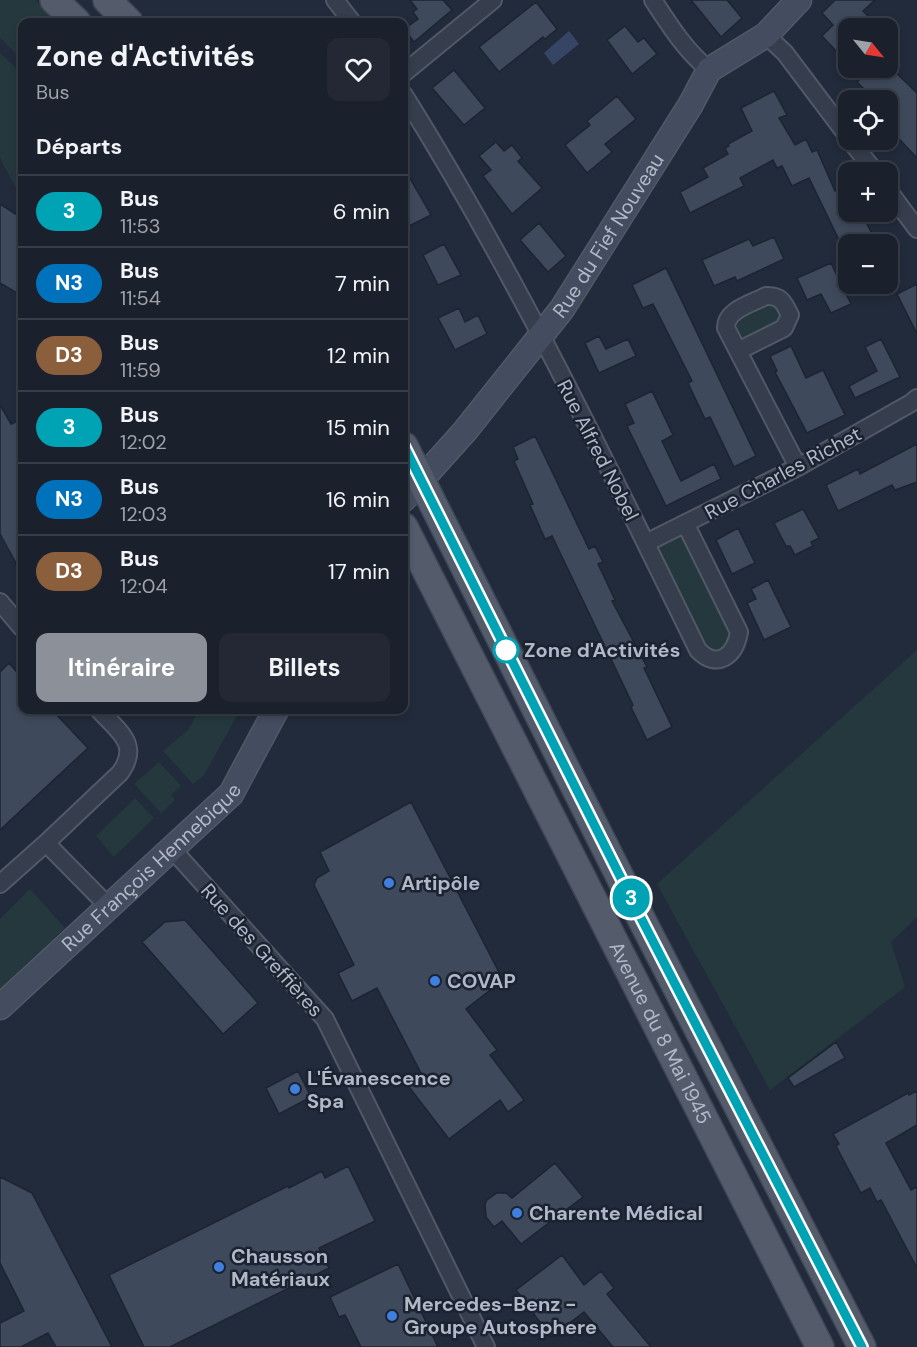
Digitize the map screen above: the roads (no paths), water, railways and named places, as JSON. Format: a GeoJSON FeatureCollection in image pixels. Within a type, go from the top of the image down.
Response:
{"type":"FeatureCollection","features":[{"type":"Feature","properties":{"kind":"main road"},"geometry":{"type":"LineString","coordinates":[[54,0],[73,18]]}},
{"type":"Feature","properties":{"kind":"main road"},"geometry":{"type":"LineString","coordinates":[[107,0],[125,18]]}},
{"type":"Feature","properties":{"kind":"main road","name":"Avenue du 8 Mai 1945"},"geometry":{"type":"LineString","coordinates":[[408,468],[412,489],[636,908],[862,1347]]}},
{"type":"Feature","properties":{"kind":"main road","name":"Avenue du 8 Mai 1945"},"geometry":{"type":"LineString","coordinates":[[408,535],[819,1347]]}},
{"type":"Feature","properties":{"kind":"street"},"geometry":{"type":"LineString","coordinates":[[335,0],[349,18]]}},
{"type":"Feature","properties":{"kind":"street"},"geometry":{"type":"LineString","coordinates":[[653,0],[681,42],[694,58],[709,70]]}},
{"type":"Feature","properties":{"kind":"street","name":"Rue du Fief Nouveau"},"geometry":{"type":"LineString","coordinates":[[412,489],[465,431],[562,309],[685,114],[709,70],[766,35],[799,0]]}},
{"type":"Feature","properties":{"kind":"street"},"geometry":{"type":"LineString","coordinates":[[408,70],[482,3]]}},
{"type":"Feature","properties":{"kind":"street"},"geometry":{"type":"LineString","coordinates":[[766,35],[785,53],[838,124]]}},
{"type":"Feature","properties":{"kind":"street","name":"Rue Alfred Nobel"},"geometry":{"type":"LineString","coordinates":[[408,101],[451,170],[541,337],[698,650],[708,659],[716,660],[732,653],[737,645],[739,632],[686,525]]}},
{"type":"Feature","properties":{"kind":"street"},"geometry":{"type":"LineString","coordinates":[[858,150],[867,162]]}},
{"type":"Feature","properties":{"kind":"street"},"geometry":{"type":"LineString","coordinates":[[898,203],[917,229]]}},
{"type":"Feature","properties":{"kind":"street"},"geometry":{"type":"LineString","coordinates":[[738,351],[798,467]]}},
{"type":"Feature","properties":{"kind":"street","name":"Rue Charles Richet"},"geometry":{"type":"LineString","coordinates":[[646,543],[798,467],[917,398]]}},
{"type":"Feature","properties":{"kind":"street"},"geometry":{"type":"LineString","coordinates":[[0,602],[18,623]]}},
{"type":"Feature","properties":{"kind":"street"},"geometry":{"type":"LineString","coordinates":[[0,884],[120,773],[128,762],[130,753],[126,742],[102,714]]}},
{"type":"Feature","properties":{"kind":"street","name":"Rue François Hennebique"},"geometry":{"type":"LineString","coordinates":[[0,1007],[231,794],[274,714]]}},
{"type":"Feature","properties":{"kind":"street"},"geometry":{"type":"LineString","coordinates":[[46,843],[109,907]]}},
{"type":"Feature","properties":{"kind":"street","name":"Rue des Greffières"},"geometry":{"type":"LineString","coordinates":[[172,849],[325,1019],[486,1347]]}},
{"type":"Feature","properties":{"kind":"water"},"geometry":{"type":"Polygon","coordinates":[[[569,31],[579,44],[553,65],[544,53],[569,31]]]}},
{"type":"Feature","properties":{"kind":"place","name":"Zone d'Activités"},"geometry":{"type":"Point","coordinates":[506,650]}},
{"type":"Feature","properties":{"kind":"place","name":"Artipôle"},"geometry":{"type":"Point","coordinates":[389,883]}},
{"type":"Feature","properties":{"kind":"place","name":"COVAP"},"geometry":{"type":"Point","coordinates":[435,981]}},
{"type":"Feature","properties":{"kind":"place","name":"L'Évanescence Spa"},"geometry":{"type":"Point","coordinates":[295,1089]}},
{"type":"Feature","properties":{"kind":"place","name":"Charente Médical"},"geometry":{"type":"Point","coordinates":[517,1213]}},
{"type":"Feature","properties":{"kind":"place","name":"Chausson Matériaux"},"geometry":{"type":"Point","coordinates":[219,1267]}},
{"type":"Feature","properties":{"kind":"place","name":"Mercedes-Benz - Groupe Autosphere"},"geometry":{"type":"Point","coordinates":[392,1316]}}]}
